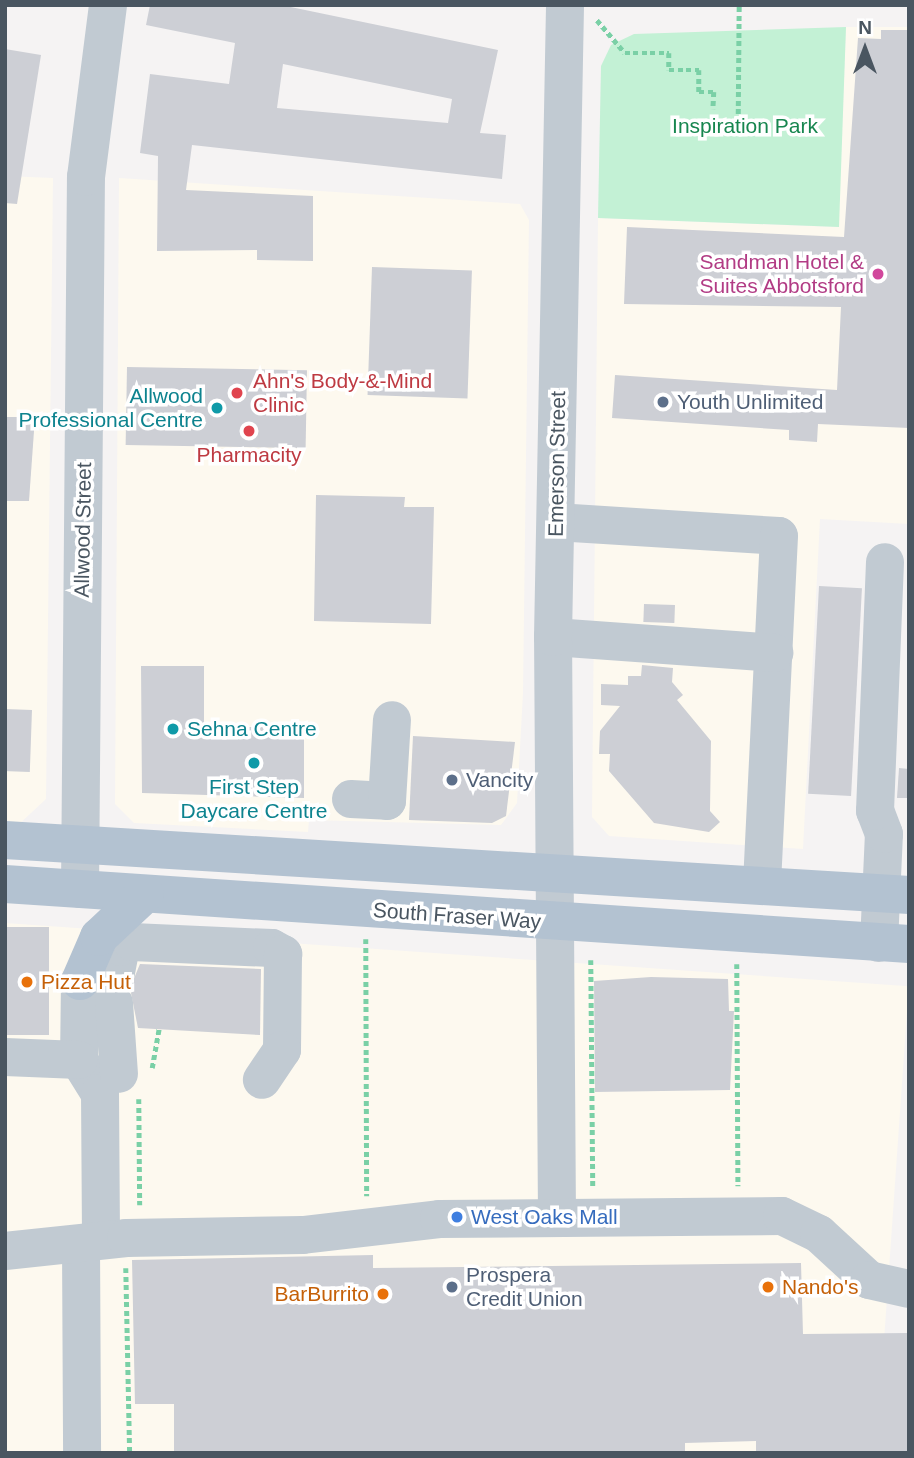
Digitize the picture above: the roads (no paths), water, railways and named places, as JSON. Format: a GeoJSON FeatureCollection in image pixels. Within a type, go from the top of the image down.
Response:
{"type":"FeatureCollection","features":[{"type":"Feature","properties":{"kind":"main road"},"geometry":{"type":"LineString","coordinates":[[5,840],[895,894]]}},
{"type":"Feature","properties":{"kind":"main road","name":"South Fraser Way"},"geometry":{"type":"LineString","coordinates":[[5,884],[894,944]]}},
{"type":"Feature","properties":{"kind":"main road"},"geometry":{"type":"LineString","coordinates":[[80,889],[103,985]]}},
{"type":"Feature","properties":{"kind":"main road"},"geometry":{"type":"LineString","coordinates":[[103,985],[99,937],[145,894]]}},
{"type":"Feature","properties":{"kind":"street","name":"Allwood Street"},"geometry":{"type":"LineString","coordinates":[[80,889],[78,845],[86,177],[108,5]]}},
{"type":"Feature","properties":{"kind":"street","name":"Emerson Street"},"geometry":{"type":"LineString","coordinates":[[575,1217],[554,923],[554,637],[556,522],[579,11]]}},
{"type":"Feature","properties":{"kind":"street"},"geometry":{"type":"LineString","coordinates":[[556,522],[779,536],[762,886]]}},
{"type":"Feature","properties":{"kind":"street"},"geometry":{"type":"LineString","coordinates":[[894,944],[895,894],[884,834],[892,797],[899,608],[897,576]]}},
{"type":"Feature","properties":{"kind":"street"},"geometry":{"type":"LineString","coordinates":[[554,637],[774,653]]}},
{"type":"Feature","properties":{"kind":"street"},"geometry":{"type":"LineString","coordinates":[[351,799],[387,801],[392,720]]}},
{"type":"Feature","properties":{"kind":"street"},"geometry":{"type":"LineString","coordinates":[[79,1060],[103,985],[121,947],[132,942],[272,948],[283,954],[282,1050],[262,1080]]}},
{"type":"Feature","properties":{"kind":"street"},"geometry":{"type":"LineString","coordinates":[[103,985],[137,1080]]}},
{"type":"Feature","properties":{"kind":"street"},"geometry":{"type":"LineString","coordinates":[[5,1057],[79,1060]]}},
{"type":"Feature","properties":{"kind":"street"},"geometry":{"type":"LineString","coordinates":[[79,1060],[100,1093],[112,1240],[82,1453]]}},
{"type":"Feature","properties":{"kind":"street"},"geometry":{"type":"LineString","coordinates":[[5,1251],[112,1240],[303,1235],[361,1224],[575,1217],[738,1216],[799,1222],[869,1280],[909,1289]]}},
{"type":"Feature","properties":{"kind":"place","name":"Sandman Hotel & Suites Abbotsford"},"geometry":{"type":"Point","coordinates":[878,274]}},
{"type":"Feature","properties":{"kind":"place","name":"Ahn's Body-&-Mind Clinic"},"geometry":{"type":"Point","coordinates":[237,393]}},
{"type":"Feature","properties":{"kind":"place","name":"Youth Unlimited"},"geometry":{"type":"Point","coordinates":[663,402]}},
{"type":"Feature","properties":{"kind":"place","name":"Allwood Professional Centre"},"geometry":{"type":"Point","coordinates":[217,408]}},
{"type":"Feature","properties":{"kind":"place","name":"Pharmacity"},"geometry":{"type":"Point","coordinates":[249,431]}},
{"type":"Feature","properties":{"kind":"place","name":"Sehna Centre"},"geometry":{"type":"Point","coordinates":[173,729]}},
{"type":"Feature","properties":{"kind":"place","name":"First Step Daycare Centre"},"geometry":{"type":"Point","coordinates":[254,763]}},
{"type":"Feature","properties":{"kind":"place","name":"Vancity"},"geometry":{"type":"Point","coordinates":[452,780]}},
{"type":"Feature","properties":{"kind":"place","name":"Pizza Hut"},"geometry":{"type":"Point","coordinates":[27,982]}},
{"type":"Feature","properties":{"kind":"place","name":"West Oaks Mall"},"geometry":{"type":"Point","coordinates":[457,1217]}},
{"type":"Feature","properties":{"kind":"place","name":"Prospera Credit Union"},"geometry":{"type":"Point","coordinates":[452,1287]}},
{"type":"Feature","properties":{"kind":"place","name":"Nando's"},"geometry":{"type":"Point","coordinates":[768,1287]}},
{"type":"Feature","properties":{"kind":"place","name":"BarBurrito"},"geometry":{"type":"Point","coordinates":[383,1294]}},
{"type":"Feature","properties":{"kind":"park label","name":"Inspiration Park"},"geometry":{"type":"Point","coordinates":[745,126]}}]}
